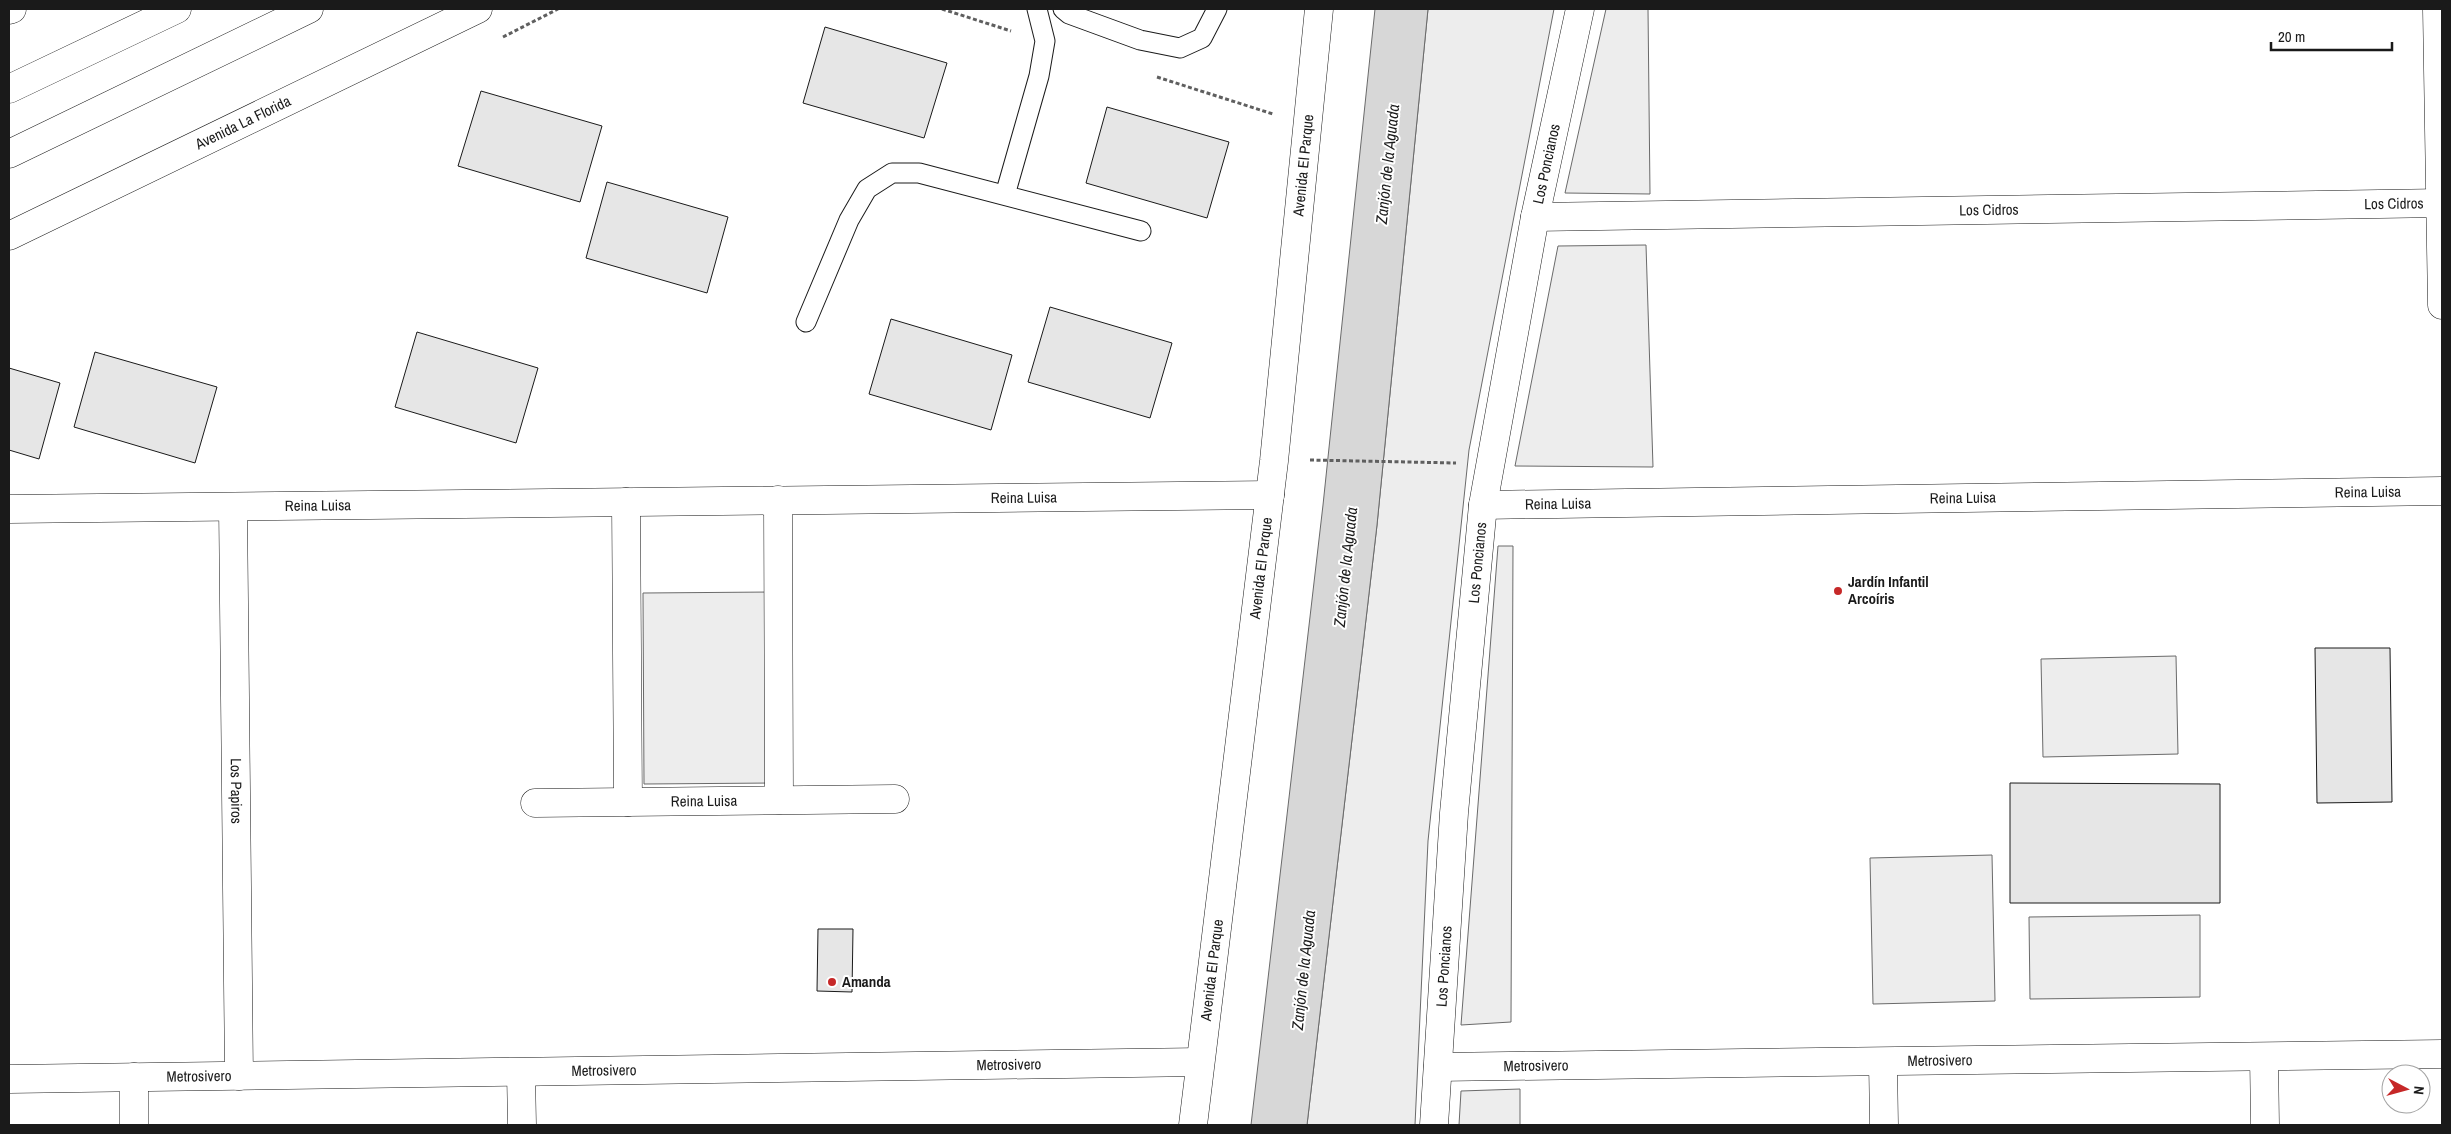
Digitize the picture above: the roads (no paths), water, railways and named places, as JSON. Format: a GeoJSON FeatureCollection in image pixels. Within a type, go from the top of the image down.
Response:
{"type":"FeatureCollection","features":[{"type":"Feature","properties":{"kind":"street"},"geometry":{"type":"LineString","coordinates":[[9,89],[176,9]]}},
{"type":"Feature","properties":{"kind":"street"},"geometry":{"type":"LineString","coordinates":[[9,154],[310,9]]}},
{"type":"Feature","properties":{"kind":"street","name":"Avenida La Florida"},"geometry":{"type":"LineString","coordinates":[[9,236],[478,9]]}},
{"type":"Feature","properties":{"kind":"street","name":"Avenida El Parque"},"geometry":{"type":"LineString","coordinates":[[1193,1125],[1270,495],[1319,9]]}},
{"type":"Feature","properties":{"kind":"street","name":"Los Poncianos"},"geometry":{"type":"LineString","coordinates":[[1434,1125],[1454,813],[1483,505],[1535,217],[1580,9]]}},
{"type":"Feature","properties":{"kind":"street"},"geometry":{"type":"LineString","coordinates":[[2437,9],[2442,305]]}},
{"type":"Feature","properties":{"kind":"street","name":"Los Cidros"},"geometry":{"type":"LineString","coordinates":[[1535,217],[2441,203]]}},
{"type":"Feature","properties":{"kind":"street","name":"Reina Luisa"},"geometry":{"type":"LineString","coordinates":[[1483,505],[2442,491]]}},
{"type":"Feature","properties":{"kind":"street","name":"Reina Luisa"},"geometry":{"type":"LineString","coordinates":[[9,509],[1270,495]]}},
{"type":"Feature","properties":{"kind":"street"},"geometry":{"type":"LineString","coordinates":[[778,500],[779,800]]}},
{"type":"Feature","properties":{"kind":"street"},"geometry":{"type":"LineString","coordinates":[[626,502],[628,802]]}},
{"type":"Feature","properties":{"kind":"street","name":"Los Papiros"},"geometry":{"type":"LineString","coordinates":[[233,507],[239,1076]]}},
{"type":"Feature","properties":{"kind":"street","name":"Reina Luisa"},"geometry":{"type":"LineString","coordinates":[[534,803],[896,799]]}},
{"type":"Feature","properties":{"kind":"street","name":"Metrosivero"},"geometry":{"type":"LineString","coordinates":[[1438,1067],[2442,1054]]}},
{"type":"Feature","properties":{"kind":"street"},"geometry":{"type":"LineString","coordinates":[[2264,1057],[2265,1125]]}},
{"type":"Feature","properties":{"kind":"street","name":"Metrosivero"},"geometry":{"type":"LineString","coordinates":[[9,1079],[1200,1062]]}},
{"type":"Feature","properties":{"kind":"street"},"geometry":{"type":"LineString","coordinates":[[1883,1062],[1884,1125]]}},
{"type":"Feature","properties":{"kind":"street"},"geometry":{"type":"LineString","coordinates":[[521,1073],[522,1125]]}},
{"type":"Feature","properties":{"kind":"street"},"geometry":{"type":"LineString","coordinates":[[134,1077],[134,1125]]}},
{"type":"Feature","properties":{"kind":"lane"},"geometry":{"type":"LineString","coordinates":[[1005,196],[1039,76],[1045,41],[1037,9]]}},
{"type":"Feature","properties":{"kind":"lane"},"geometry":{"type":"LineString","coordinates":[[1062,9],[1069,14],[1140,40],[1180,48],[1202,38],[1217,9]]}},
{"type":"Feature","properties":{"kind":"lane"},"geometry":{"type":"LineString","coordinates":[[806,322],[849,220],[867,190],[892,173],[919,173],[1141,231]]}},
{"type":"Feature","properties":{"kind":"water","name":"Zanjón de la Aguada"},"geometry":{"type":"Polygon","coordinates":[[[1375,9],[1428,9],[1377,525],[1307,1125],[1251,1125],[1323,505],[1375,9]]]}},
{"type":"Feature","properties":{"kind":"place","name":"Jardín Infantil Arcoíris"},"geometry":{"type":"Point","coordinates":[1838,591]}},
{"type":"Feature","properties":{"kind":"place","name":"Amanda"},"geometry":{"type":"Point","coordinates":[832,982]}}]}
